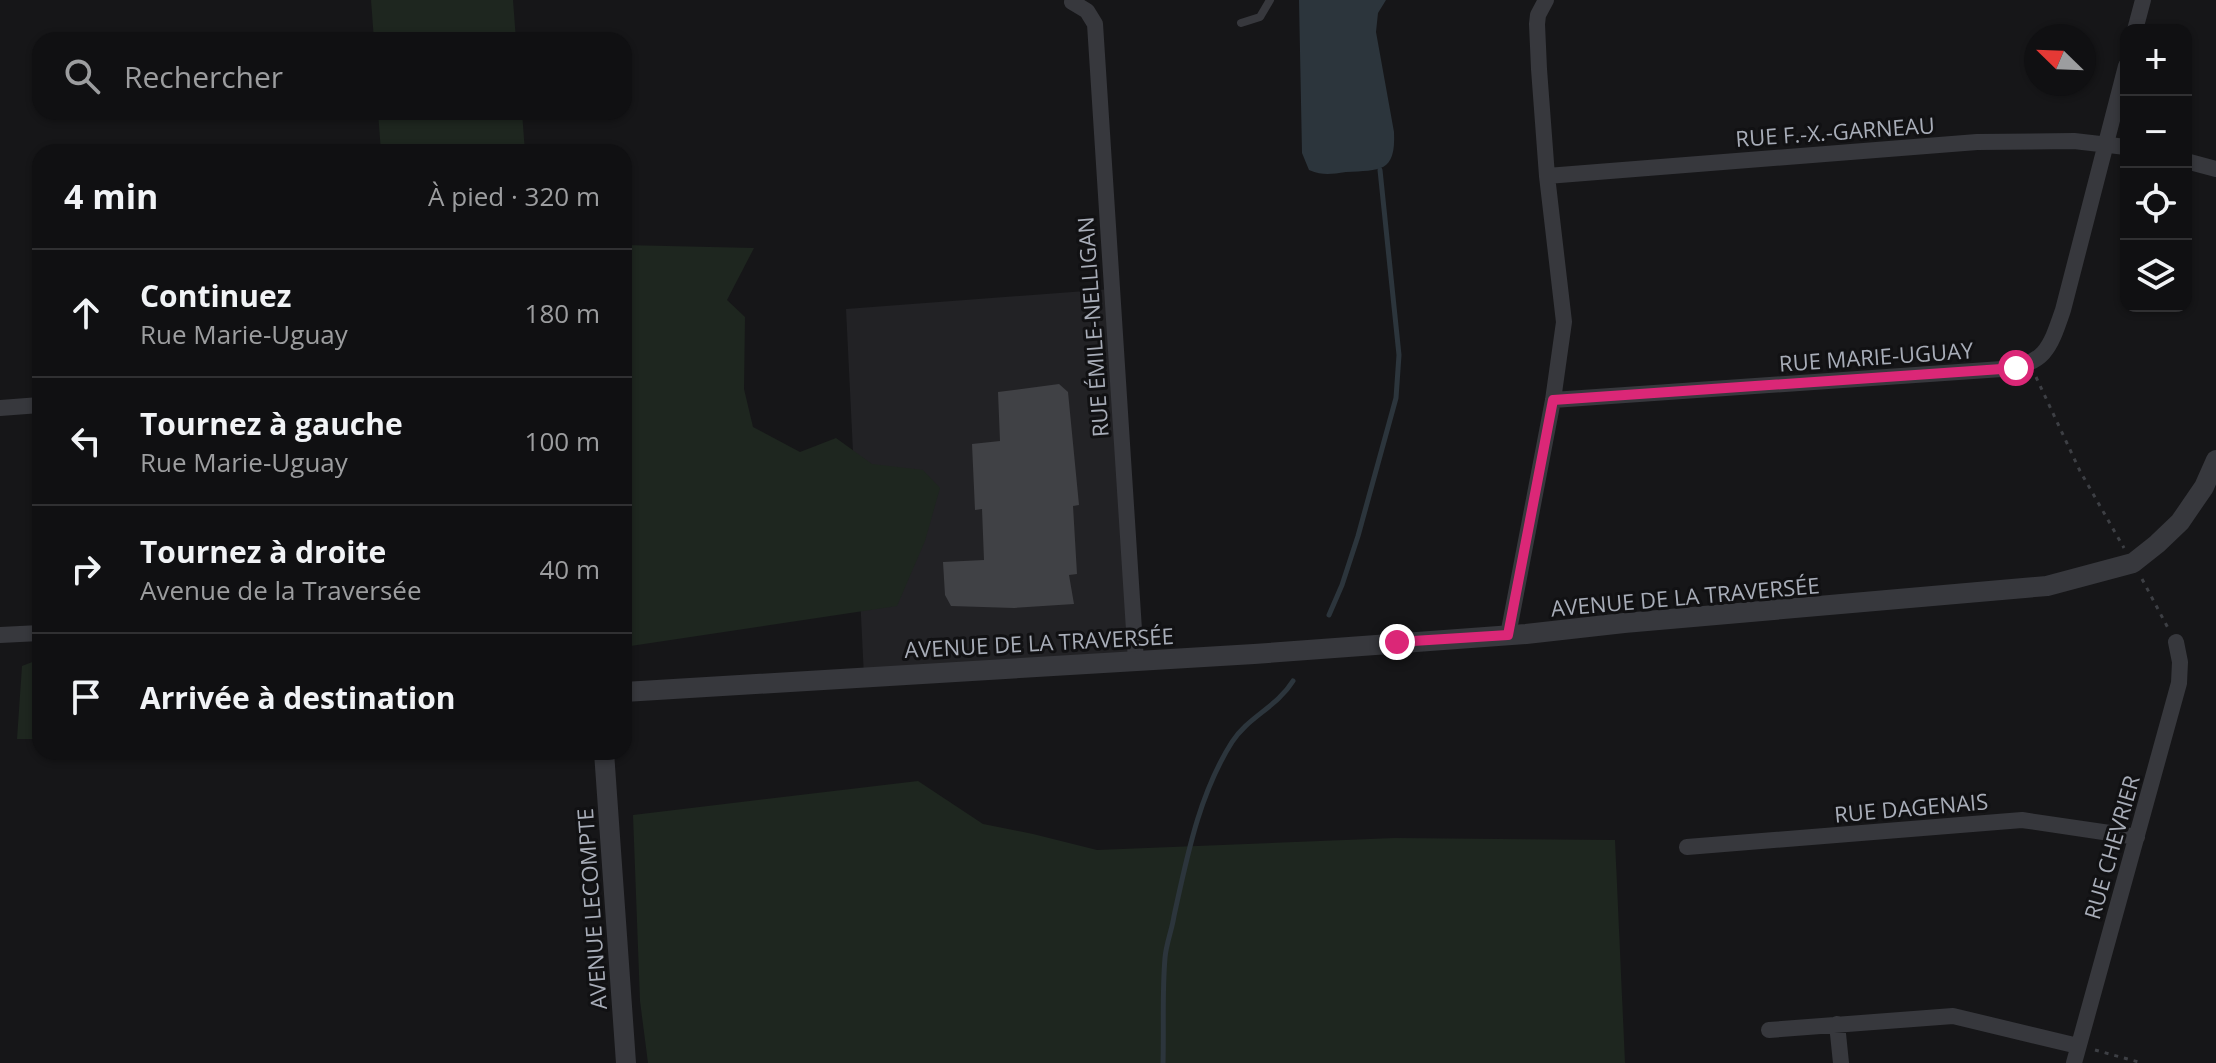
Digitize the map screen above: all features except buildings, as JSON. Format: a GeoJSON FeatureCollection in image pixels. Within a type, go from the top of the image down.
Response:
{"type":"FeatureCollection","features":[{"type":"Feature","properties":{"kind":"street"},"geometry":{"type":"LineString","coordinates":[[1508,635],[1553,400],[1564,322],[1547,176],[1537,24],[1546,0]]}},
{"type":"Feature","properties":{"kind":"street"},"geometry":{"type":"LineString","coordinates":[[2137,24],[2143,0]]}},
{"type":"Feature","properties":{"kind":"street","name":"RUE ÉMILE-NELLIGAN"},"geometry":{"type":"LineString","coordinates":[[1072,2],[1087,11],[1095,24],[1136,661]]}},
{"type":"Feature","properties":{"kind":"street"},"geometry":{"type":"LineString","coordinates":[[2030,364],[2048,346],[2063,310],[2120,89]]}},
{"type":"Feature","properties":{"kind":"street","name":"RUE F.-X.-GARNEAU"},"geometry":{"type":"LineString","coordinates":[[1547,176],[1977,142],[2061,141],[2120,146]]}},
{"type":"Feature","properties":{"kind":"street"},"geometry":{"type":"LineString","coordinates":[[2192,163],[2216,169]]}},
{"type":"Feature","properties":{"kind":"street","name":"RUE MARIE-UGUAY"},"geometry":{"type":"LineString","coordinates":[[1553,400],[2002,369],[2030,364]]}},
{"type":"Feature","properties":{"kind":"street"},"geometry":{"type":"LineString","coordinates":[[0,408],[32,406]]}},
{"type":"Feature","properties":{"kind":"street","name":"AVENUE DE LA TRAVERSÉE"},"geometry":{"type":"LineString","coordinates":[[632,692],[1508,635],[2047,586],[2133,563],[2180,522],[2204,487],[2216,460]]}},
{"type":"Feature","properties":{"kind":"street"},"geometry":{"type":"LineString","coordinates":[[0,635],[32,633]]}},
{"type":"Feature","properties":{"kind":"street","name":"RUE CHEVRIER"},"geometry":{"type":"LineString","coordinates":[[2074,1063],[2179,683],[2180,662],[2176,642]]}},
{"type":"Feature","properties":{"kind":"street","name":"AVENUE LECOMPTE"},"geometry":{"type":"LineString","coordinates":[[605,760],[626,1063]]}},
{"type":"Feature","properties":{"kind":"street","name":"RUE DAGENAIS"},"geometry":{"type":"LineString","coordinates":[[1687,847],[2022,820],[2137,837]]}},
{"type":"Feature","properties":{"kind":"street"},"geometry":{"type":"LineString","coordinates":[[1769,1030],[1953,1016],[2078,1046]]}},
{"type":"Feature","properties":{"kind":"street"},"geometry":{"type":"LineString","coordinates":[[1837,1024],[1841,1063]]}},
{"type":"Feature","properties":{"kind":"lane"},"geometry":{"type":"LineString","coordinates":[[1241,23],[1260,17],[1270,0]]}},
{"type":"Feature","properties":{"kind":"path"},"geometry":{"type":"LineString","coordinates":[[2030,364],[2080,471],[2176,642]]}},
{"type":"Feature","properties":{"kind":"path"},"geometry":{"type":"LineString","coordinates":[[2078,1046],[2142,1063]]}},
{"type":"Feature","properties":{"kind":"shaded area"},"geometry":{"type":"Polygon","coordinates":[[[371,0],[513,0],[515,32],[373,32],[371,0]]]}},
{"type":"Feature","properties":{"kind":"shaded area"},"geometry":{"type":"Polygon","coordinates":[[[1299,0],[1386,0],[1378,13],[1376,32],[1394,145],[1389,162],[1384,167],[1332,174],[1309,170],[1302,153],[1299,0]]]}},
{"type":"Feature","properties":{"kind":"shaded area"},"geometry":{"type":"Polygon","coordinates":[[[379,120],[523,120],[524,144],[380,144],[379,120]]]}},
{"type":"Feature","properties":{"kind":"shaded area"},"geometry":{"type":"Polygon","coordinates":[[[632,245],[754,248],[727,300],[745,317],[744,389],[753,427],[800,452],[836,438],[872,464],[923,470],[940,488],[925,541],[897,606],[632,646],[632,245]]]}},
{"type":"Feature","properties":{"kind":"shaded area"},"geometry":{"type":"Polygon","coordinates":[[[1112,289],[1136,661],[864,677],[846,309],[1112,289]]]}},
{"type":"Feature","properties":{"kind":"shaded area"},"geometry":{"type":"Polygon","coordinates":[[[32,662],[32,739],[17,739],[22,666],[32,662]]]}},
{"type":"Feature","properties":{"kind":"shaded area"},"geometry":{"type":"Polygon","coordinates":[[[918,781],[983,824],[1097,850],[1395,838],[1615,840],[1625,1063],[648,1063],[640,1001],[633,815],[918,781]]]}},
{"type":"Feature","properties":{"kind":"waterway"},"geometry":{"type":"LineString","coordinates":[[1329,615],[1358,536],[1396,398],[1399,355],[1380,170]]}},
{"type":"Feature","properties":{"kind":"waterway"},"geometry":{"type":"LineString","coordinates":[[1163,1063],[1166,953],[1189,849],[1203,804],[1232,742],[1293,681]]}},
{"type":"Feature","properties":{"kind":"route"},"geometry":{"type":"LineString","coordinates":[[1397,642],[1508,635],[1553,400],[2016,368]]}}]}
